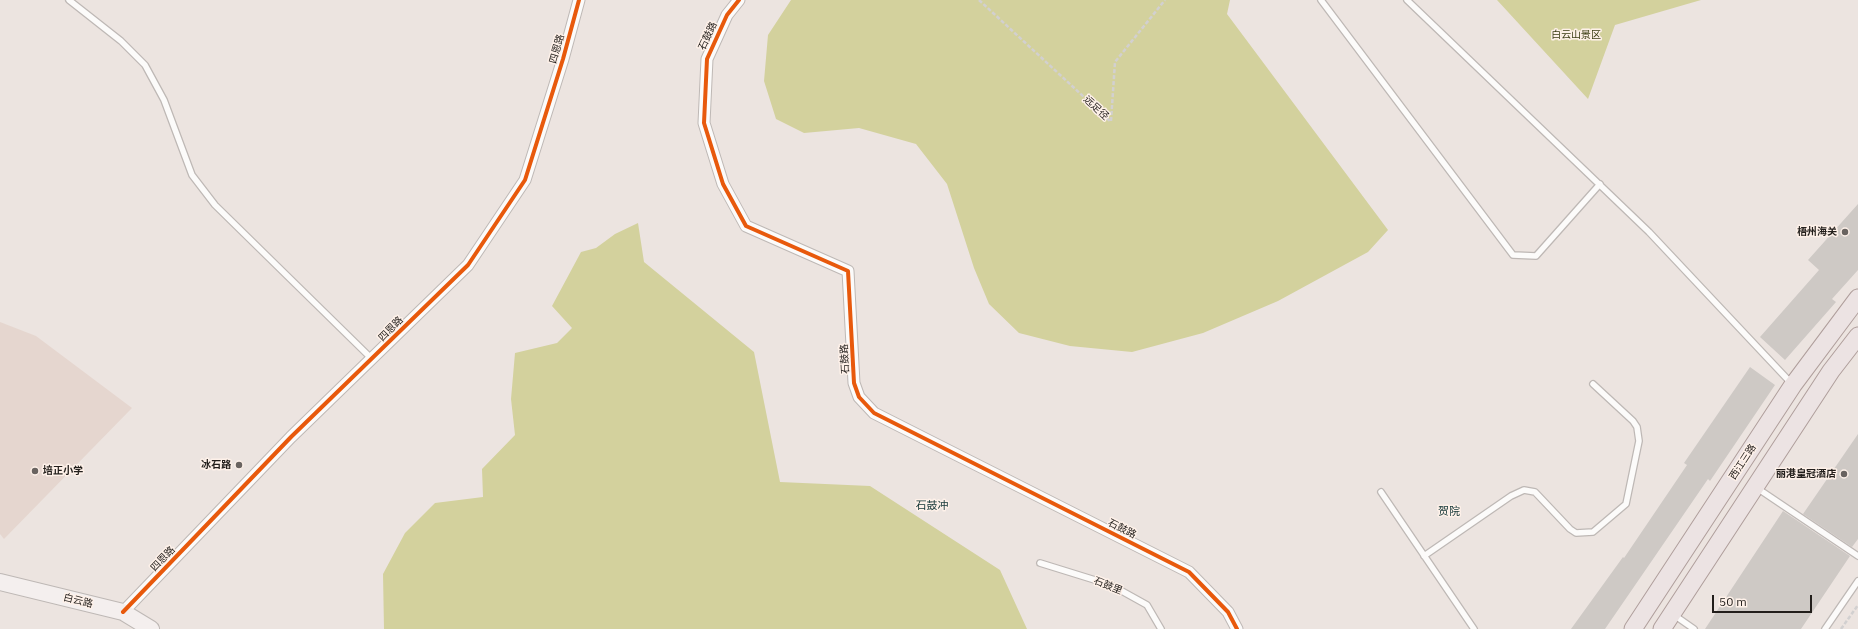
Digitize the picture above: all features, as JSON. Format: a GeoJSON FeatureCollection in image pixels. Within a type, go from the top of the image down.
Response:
{"type":"FeatureCollection","features":[{"type":"Feature","properties":{"kind":"main road","name":"西江三路"},"geometry":{"type":"LineString","coordinates":[[1633,629],[1793,385],[1858,298]]}},
{"type":"Feature","properties":{"kind":"main road"},"geometry":{"type":"LineString","coordinates":[[1662,629],[1831,371],[1858,336]]}},
{"type":"Feature","properties":{"kind":"street","name":"四恩路"},"geometry":{"type":"LineString","coordinates":[[123,612],[291,438],[468,264],[525,180],[563,59],[578,0]]}},
{"type":"Feature","properties":{"kind":"street","name":"石鼓路"},"geometry":{"type":"LineString","coordinates":[[739,0],[727,15],[706,59],[704,123],[723,184],[746,226],[848,271],[854,383],[859,397],[874,413],[1190,572],[1228,612],[1237,629]]}},
{"type":"Feature","properties":{"kind":"street","name":"白云路"},"geometry":{"type":"LineString","coordinates":[[0,582],[123,612],[151,629]]}},
{"type":"Feature","properties":{"kind":"lane"},"geometry":{"type":"LineString","coordinates":[[69,0],[121,41],[145,65],[164,100],[192,175],[215,205],[372,359]]}},
{"type":"Feature","properties":{"kind":"lane"},"geometry":{"type":"LineString","coordinates":[[1321,0],[1513,255],[1536,256],[1600,184]]}},
{"type":"Feature","properties":{"kind":"lane"},"geometry":{"type":"LineString","coordinates":[[1407,0],[1649,232],[1793,385]]}},
{"type":"Feature","properties":{"kind":"lane"},"geometry":{"type":"LineString","coordinates":[[1424,556],[1511,496],[1524,490],[1535,492],[1570,529],[1576,533],[1593,532],[1626,504],[1639,441],[1637,427],[1633,421],[1593,384]]}},
{"type":"Feature","properties":{"kind":"lane"},"geometry":{"type":"LineString","coordinates":[[1755,487],[1858,556]]}},
{"type":"Feature","properties":{"kind":"lane"},"geometry":{"type":"LineString","coordinates":[[1381,492],[1474,629]]}},
{"type":"Feature","properties":{"kind":"lane","name":"石鼓里"},"geometry":{"type":"LineString","coordinates":[[1040,563],[1111,585],[1147,605],[1161,629]]}},
{"type":"Feature","properties":{"kind":"lane"},"geometry":{"type":"LineString","coordinates":[[1825,629],[1858,582]]}},
{"type":"Feature","properties":{"kind":"lane"},"geometry":{"type":"LineString","coordinates":[[1672,614],[1694,629]]}},
{"type":"Feature","properties":{"kind":"path"},"geometry":{"type":"LineString","coordinates":[[1841,629],[1858,605]]}},
{"type":"Feature","properties":{"kind":"shaded area","name":"培正小学"},"geometry":{"type":"Polygon","coordinates":[[[0,322],[36,336],[132,408],[4,539],[0,534],[0,322]]]}},
{"type":"Feature","properties":{"kind":"green space"},"geometry":{"type":"Polygon","coordinates":[[[791,0],[1230,0],[1227,14],[1388,230],[1368,252],[1278,301],[1203,333],[1132,352],[1070,346],[1019,333],[989,304],[974,268],[947,184],[916,144],[859,128],[804,133],[776,119],[764,81],[768,35],[791,0]]]}},
{"type":"Feature","properties":{"kind":"green space","name":"白云山景区"},"geometry":{"type":"Polygon","coordinates":[[[1497,0],[1701,0],[1615,25],[1588,99],[1497,0]]]}},
{"type":"Feature","properties":{"kind":"green space"},"geometry":{"type":"Polygon","coordinates":[[[638,223],[644,262],[754,352],[780,482],[870,486],[1000,570],[1027,629],[384,629],[383,574],[405,533],[435,503],[483,497],[482,469],[515,435],[511,399],[515,353],[557,343],[572,328],[552,306],[581,252],[596,248],[615,234],[638,223]]]}},
{"type":"Feature","properties":{"kind":"building"},"geometry":{"type":"Polygon","coordinates":[[[1858,204],[1858,270],[1832,299],[1836,302],[1785,360],[1760,337],[1819,270],[1808,260],[1858,204]]]}},
{"type":"Feature","properties":{"kind":"building"},"geometry":{"type":"Polygon","coordinates":[[[1750,367],[1775,385],[1710,481],[1708,479],[1605,629],[1571,629],[1623,557],[1624,558],[1687,465],[1684,463],[1750,367]]]}},
{"type":"Feature","properties":{"kind":"building","name":"丽港皇冠酒店"},"geometry":{"type":"Polygon","coordinates":[[[1858,434],[1858,539],[1852,547],[1803,514],[1858,434]]]}},
{"type":"Feature","properties":{"kind":"building"},"geometry":{"type":"Polygon","coordinates":[[[1783,511],[1850,556],[1801,629],[1705,629],[1783,511]]]}},
{"type":"Feature","properties":{"kind":"cycle path"},"geometry":{"type":"LineString","coordinates":[[123,612],[291,437],[468,265],[525,180],[563,59],[579,0]]}},
{"type":"Feature","properties":{"kind":"cycle path"},"geometry":{"type":"LineString","coordinates":[[739,0],[727,15],[707,59],[704,123],[723,184],[746,226],[848,271],[854,383],[859,397],[874,413],[1189,572],[1228,612],[1237,629]]}},
{"type":"Feature","properties":{"kind":"place","name":"梧州海关"},"geometry":{"type":"Point","coordinates":[1845,232]}},
{"type":"Feature","properties":{"kind":"place","name":"冰石路"},"geometry":{"type":"Point","coordinates":[239,465]}},
{"type":"Feature","properties":{"kind":"place","name":"培正小学"},"geometry":{"type":"Point","coordinates":[35,471]}},
{"type":"Feature","properties":{"kind":"place","name":"丽港皇冠酒店"},"geometry":{"type":"Point","coordinates":[1844,474]}},
{"type":"Feature","properties":{"kind":"district","name":"石鼓冲"},"geometry":{"type":"Point","coordinates":[932,506]}},
{"type":"Feature","properties":{"kind":"district","name":"贺院"},"geometry":{"type":"Point","coordinates":[1449,512]}}]}
